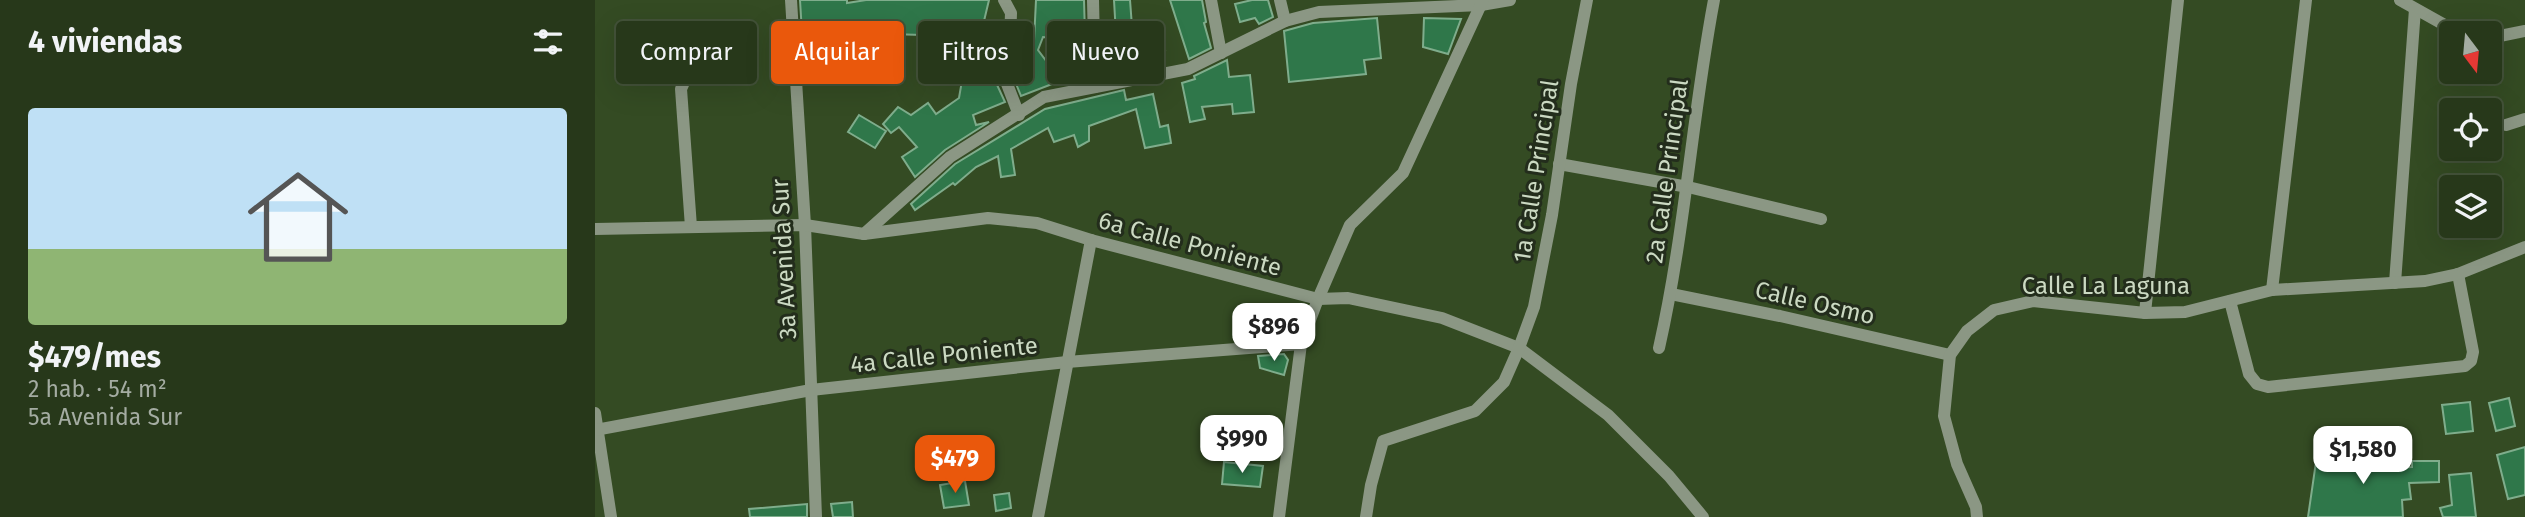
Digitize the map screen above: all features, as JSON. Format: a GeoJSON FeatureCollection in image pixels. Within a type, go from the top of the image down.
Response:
{"type":"FeatureCollection","features":[{"type":"Feature","properties":{"kind":"street","name":"3a Avenida Sur"},"geometry":{"type":"LineString","coordinates":[[791,0],[805,225],[816,517]]}},
{"type":"Feature","properties":{"kind":"street"},"geometry":{"type":"LineString","coordinates":[[1004,0],[1011,13],[1010,42],[1001,58],[1004,76],[1019,115]]}},
{"type":"Feature","properties":{"kind":"street"},"geometry":{"type":"LineString","coordinates":[[1093,0],[1095,86]]}},
{"type":"Feature","properties":{"kind":"street"},"geometry":{"type":"LineString","coordinates":[[1211,0],[1221,53]]}},
{"type":"Feature","properties":{"kind":"street"},"geometry":{"type":"LineString","coordinates":[[1280,0],[1285,21]]}},
{"type":"Feature","properties":{"kind":"street"},"geometry":{"type":"LineString","coordinates":[[864,234],[950,157],[1044,97],[1188,69],[1285,21],[1319,12],[1510,0]]}},
{"type":"Feature","properties":{"kind":"street","name":"1a Calle Principal"},"geometry":{"type":"LineString","coordinates":[[1366,517],[1371,485],[1383,441],[1475,411],[1504,382],[1519,348],[1534,307],[1552,215],[1571,84],[1587,0]]}},
{"type":"Feature","properties":{"kind":"street","name":"2a Calle Principal"},"geometry":{"type":"LineString","coordinates":[[1659,348],[1688,187],[1702,64],[1714,0]]}},
{"type":"Feature","properties":{"kind":"street"},"geometry":{"type":"LineString","coordinates":[[2145,313],[2178,0]]}},
{"type":"Feature","properties":{"kind":"street"},"geometry":{"type":"LineString","coordinates":[[2272,290],[2306,0]]}},
{"type":"Feature","properties":{"kind":"street"},"geometry":{"type":"LineString","coordinates":[[2400,0],[2439,22]]}},
{"type":"Feature","properties":{"kind":"street"},"geometry":{"type":"LineString","coordinates":[[1279,517],[1301,344],[1318,299],[1350,225],[1403,173],[1482,2]]}},
{"type":"Feature","properties":{"kind":"street"},"geometry":{"type":"LineString","coordinates":[[2395,283],[2415,9]]}},
{"type":"Feature","properties":{"kind":"street"},"geometry":{"type":"LineString","coordinates":[[2503,35],[2525,31]]}},
{"type":"Feature","properties":{"kind":"street"},"geometry":{"type":"LineString","coordinates":[[683,84],[681,89],[691,227]]}},
{"type":"Feature","properties":{"kind":"street"},"geometry":{"type":"LineString","coordinates":[[2506,125],[2525,119]]}},
{"type":"Feature","properties":{"kind":"street"},"geometry":{"type":"LineString","coordinates":[[1559,164],[1688,187],[1821,219]]}},
{"type":"Feature","properties":{"kind":"street","name":"6a Calle Poniente"},"geometry":{"type":"LineString","coordinates":[[595,229],[805,225],[864,234],[988,218],[1037,223],[1091,240],[1318,299],[1348,298],[1442,318],[1519,348],[1608,415],[1669,476],[1703,517]]}},
{"type":"Feature","properties":{"kind":"street"},"geometry":{"type":"LineString","coordinates":[[1038,517],[1091,240]]}},
{"type":"Feature","properties":{"kind":"street","name":"Calle La Laguna"},"geometry":{"type":"LineString","coordinates":[[1950,355],[1967,331],[1994,310],[2033,301],[2145,313],[2185,312],[2272,290],[2425,281],[2458,274],[2525,247]]}},
{"type":"Feature","properties":{"kind":"street"},"geometry":{"type":"LineString","coordinates":[[2230,301],[2249,374],[2257,384],[2268,387],[2465,366],[2471,361],[2473,352],[2458,274]]}},
{"type":"Feature","properties":{"kind":"street","name":"Calle Osmo"},"geometry":{"type":"LineString","coordinates":[[1671,293],[1950,355]]}},
{"type":"Feature","properties":{"kind":"street","name":"4a Calle Poniente"},"geometry":{"type":"LineString","coordinates":[[596,430],[811,390],[1067,362],[1301,344]]}},
{"type":"Feature","properties":{"kind":"street"},"geometry":{"type":"LineString","coordinates":[[1950,355],[1944,416],[1957,464],[1976,506],[1977,517]]}},
{"type":"Feature","properties":{"kind":"street"},"geometry":{"type":"LineString","coordinates":[[595,413],[611,517]]}},
{"type":"Feature","properties":{"kind":"building"},"geometry":{"type":"Polygon","coordinates":[[[800,0],[847,0],[847,3],[866,0],[989,0],[984,21],[918,21],[918,35],[904,34],[904,21],[801,21],[800,0]]]}},
{"type":"Feature","properties":{"kind":"building"},"geometry":{"type":"Polygon","coordinates":[[[1036,0],[1084,0],[1085,21],[1047,21],[1047,38],[1043,37],[1038,50],[1047,62],[1047,84],[1052,84],[1021,96],[1016,84],[1033,84],[1036,0]]]}},
{"type":"Feature","properties":{"kind":"building"},"geometry":{"type":"Polygon","coordinates":[[[1114,0],[1130,0],[1132,21],[1115,21],[1114,0]]]}},
{"type":"Feature","properties":{"kind":"building"},"geometry":{"type":"Polygon","coordinates":[[[1170,0],[1202,0],[1204,23],[1211,48],[1189,59],[1170,0]]]}},
{"type":"Feature","properties":{"kind":"building"},"geometry":{"type":"Polygon","coordinates":[[[1268,0],[1273,17],[1259,24],[1255,18],[1240,22],[1235,4],[1268,0]]]}},
{"type":"Feature","properties":{"kind":"building"},"geometry":{"type":"Polygon","coordinates":[[[1377,18],[1381,58],[1364,60],[1366,74],[1289,82],[1284,31],[1313,23],[1377,18]]]}},
{"type":"Feature","properties":{"kind":"building"},"geometry":{"type":"Polygon","coordinates":[[[1424,18],[1461,19],[1448,54],[1423,47],[1424,18]]]}},
{"type":"Feature","properties":{"kind":"building"},"geometry":{"type":"Polygon","coordinates":[[[1227,60],[1229,77],[1250,75],[1254,112],[1233,114],[1232,104],[1202,107],[1205,119],[1190,122],[1182,83],[1195,79],[1194,76],[1227,60]]]}},
{"type":"Feature","properties":{"kind":"building"},"geometry":{"type":"Polygon","coordinates":[[[961,84],[997,84],[1005,102],[973,115],[976,125],[989,122],[945,150],[915,177],[902,157],[917,147],[899,127],[891,133],[883,124],[898,107],[911,115],[928,103],[936,114],[959,98],[961,84]]]}},
{"type":"Feature","properties":{"kind":"building"},"geometry":{"type":"Polygon","coordinates":[[[1124,90],[1126,100],[1153,94],[1160,127],[1168,125],[1171,143],[1145,148],[1136,109],[1089,126],[1089,141],[1078,147],[1074,135],[1054,142],[1048,128],[1011,149],[1015,175],[1001,177],[998,156],[976,167],[955,185],[953,183],[915,210],[911,204],[955,164],[1045,109],[1124,90]]]}},
{"type":"Feature","properties":{"kind":"building"},"geometry":{"type":"Polygon","coordinates":[[[859,115],[886,131],[875,148],[848,132],[859,115]]]}},
{"type":"Feature","properties":{"kind":"building"},"geometry":{"type":"Polygon","coordinates":[[[1284,354],[1288,360],[1284,375],[1260,368],[1258,356],[1284,354]]]}},
{"type":"Feature","properties":{"kind":"building"},"geometry":{"type":"Polygon","coordinates":[[[2509,398],[2515,426],[2496,431],[2489,403],[2509,398]]]}},
{"type":"Feature","properties":{"kind":"building"},"geometry":{"type":"Polygon","coordinates":[[[2470,402],[2473,431],[2446,434],[2442,405],[2470,402]]]}},
{"type":"Feature","properties":{"kind":"building"},"geometry":{"type":"Polygon","coordinates":[[[2525,447],[2525,495],[2508,499],[2497,455],[2525,447]]]}},
{"type":"Feature","properties":{"kind":"building"},"geometry":{"type":"Polygon","coordinates":[[[2318,448],[2372,455],[2370,469],[2412,467],[2412,461],[2439,461],[2439,482],[2409,483],[2411,499],[2402,500],[2403,517],[2308,517],[2318,448]]]}},
{"type":"Feature","properties":{"kind":"building"},"geometry":{"type":"Polygon","coordinates":[[[1224,462],[1263,466],[1260,487],[1222,484],[1224,462]]]}},
{"type":"Feature","properties":{"kind":"building"},"geometry":{"type":"Polygon","coordinates":[[[2471,473],[2476,517],[2443,517],[2440,508],[2452,505],[2449,475],[2471,473]]]}},
{"type":"Feature","properties":{"kind":"building"},"geometry":{"type":"Polygon","coordinates":[[[965,481],[969,505],[944,508],[940,485],[965,481]]]}},
{"type":"Feature","properties":{"kind":"building"},"geometry":{"type":"Polygon","coordinates":[[[1009,493],[1011,508],[996,511],[994,495],[1009,493]]]}},
{"type":"Feature","properties":{"kind":"building"},"geometry":{"type":"Polygon","coordinates":[[[852,502],[853,517],[833,517],[831,504],[852,502]]]}},
{"type":"Feature","properties":{"kind":"building"},"geometry":{"type":"Polygon","coordinates":[[[807,504],[807,517],[750,517],[749,509],[807,504]]]}}]}
